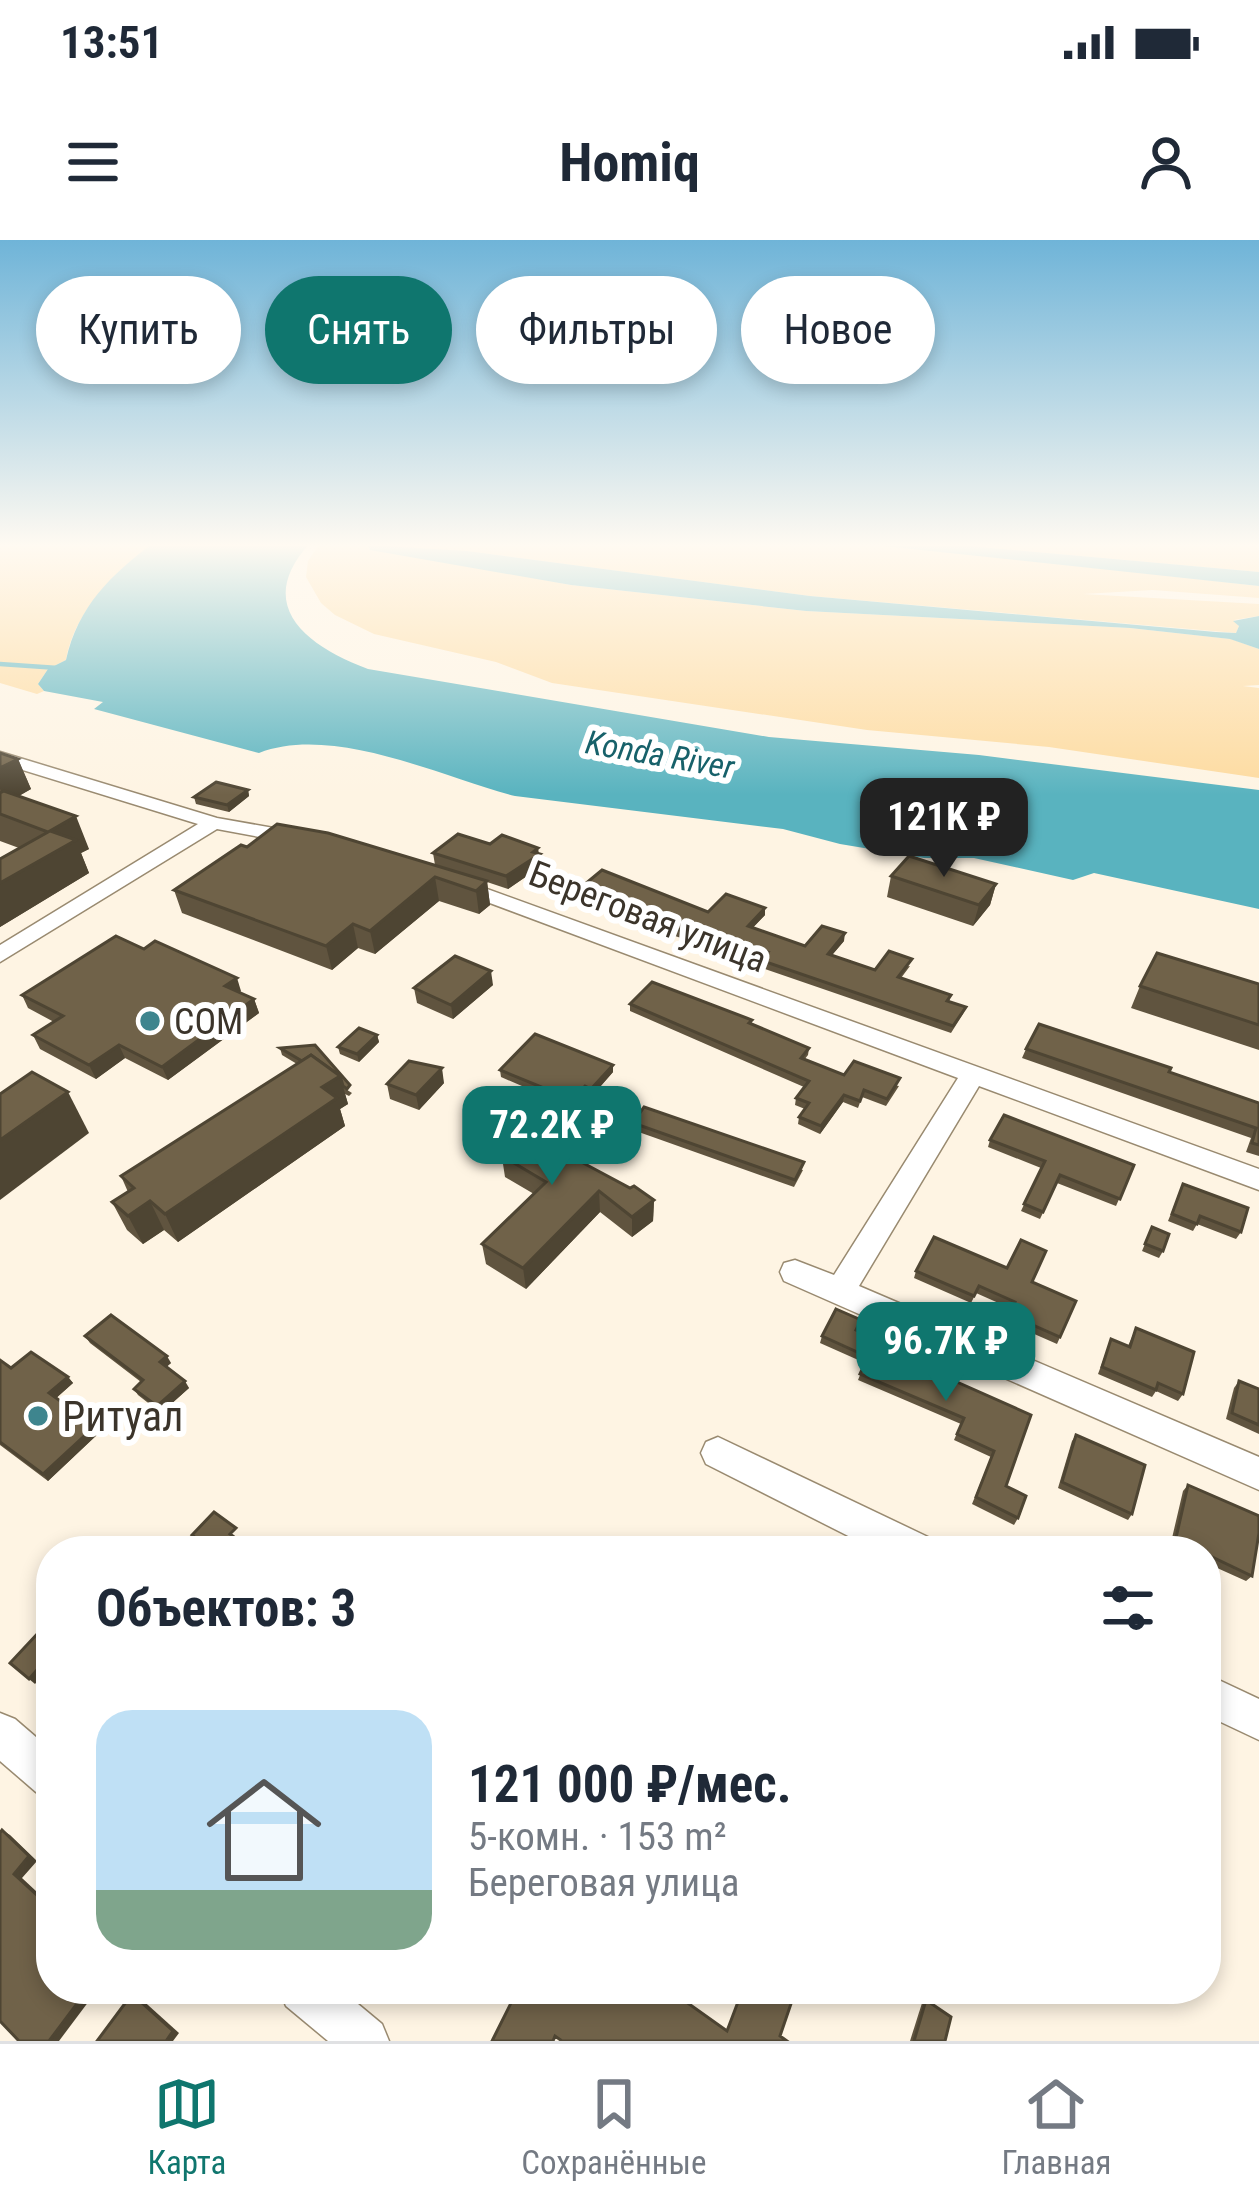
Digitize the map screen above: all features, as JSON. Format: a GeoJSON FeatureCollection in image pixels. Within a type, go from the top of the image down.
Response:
{"type":"FeatureCollection","features":[{"type":"Feature","properties":{"kind":"street"},"geometry":{"type":"LineString","coordinates":[[0,757],[214,823],[338,847]]}},
{"type":"Feature","properties":{"kind":"street"},"geometry":{"type":"LineString","coordinates":[[0,955],[214,823]]}},
{"type":"Feature","properties":{"kind":"street","name":"Береговая улица"},"geometry":{"type":"LineString","coordinates":[[426,874],[523,905],[641,954],[1259,1180]]}},
{"type":"Feature","properties":{"kind":"street"},"geometry":{"type":"LineString","coordinates":[[838,1293],[972,1076]]}},
{"type":"Feature","properties":{"kind":"street"},"geometry":{"type":"LineString","coordinates":[[795,1272],[1259,1474]]}},
{"type":"Feature","properties":{"kind":"street"},"geometry":{"type":"LineString","coordinates":[[718,1453],[886,1536]]}},
{"type":"Feature","properties":{"kind":"street"},"geometry":{"type":"LineString","coordinates":[[1221,1701],[1259,1720]]}},
{"type":"Feature","properties":{"kind":"street"},"geometry":{"type":"LineString","coordinates":[[0,1734],[36,1764]]}},
{"type":"Feature","properties":{"kind":"street"},"geometry":{"type":"LineString","coordinates":[[321,2004],[365,2041]]}},
{"type":"Feature","properties":{"kind":"shaded area"},"geometry":{"type":"Polygon","coordinates":[[[0,627],[77,627],[66,660],[48,669],[38,684],[44,691],[37,694],[0,683],[0,627]]]}},
{"type":"Feature","properties":{"kind":"shaded area"},"geometry":{"type":"Polygon","coordinates":[[[360,627],[1112,627],[1231,639],[1259,649],[1259,685],[1243,686],[1259,688],[1259,778],[1049,747],[867,730],[552,683],[496,662],[360,627]]]}},
{"type":"Feature","properties":{"kind":"shaded area"},"geometry":{"type":"Polygon","coordinates":[[[1167,627],[1239,627],[1236,633],[1167,627]]]}},
{"type":"Feature","properties":{"kind":"water","name":"Konda River"},"geometry":{"type":"Polygon","coordinates":[[[77,627],[300,627],[325,648],[368,669],[769,737],[979,755],[1259,790],[1259,909],[1094,873],[1073,880],[974,858],[924,858],[840,844],[783,829],[515,796],[354,749],[289,746],[259,753],[94,709],[103,702],[44,691],[38,684],[48,669],[66,660],[77,627]]]}},
{"type":"Feature","properties":{"kind":"water"},"geometry":{"type":"Polygon","coordinates":[[[1112,627],[1236,633],[1239,627],[1259,627],[1259,649],[1230,639],[1112,627]]]}},
{"type":"Feature","properties":{"kind":"building"},"geometry":{"type":"Polygon","coordinates":[[[0,753],[18,759],[0,768],[0,753]]]}},
{"type":"Feature","properties":{"kind":"building"},"geometry":{"type":"Polygon","coordinates":[[[216,782],[248,790],[227,805],[194,797],[216,782]]]}},
{"type":"Feature","properties":{"kind":"building"},"geometry":{"type":"Polygon","coordinates":[[[4,791],[76,816],[50,831],[76,840],[0,883],[0,859],[48,832],[0,814],[4,791]]]}},
{"type":"Feature","properties":{"kind":"building"},"geometry":{"type":"Polygon","coordinates":[[[277,824],[328,833],[487,881],[476,891],[435,877],[370,931],[353,924],[326,946],[174,890],[277,824]]]}},
{"type":"Feature","properties":{"kind":"building"},"geometry":{"type":"Polygon","coordinates":[[[458,834],[490,844],[502,835],[538,848],[533,852],[540,854],[506,876],[433,853],[458,834]]]}},
{"type":"Feature","properties":{"kind":"building"},"geometry":{"type":"Polygon","coordinates":[[[909,856],[996,884],[979,905],[891,876],[909,856]]]}},
{"type":"Feature","properties":{"kind":"building"},"geometry":{"type":"Polygon","coordinates":[[[602,870],[708,912],[726,894],[765,908],[748,926],[805,946],[822,926],[845,933],[828,954],[875,970],[889,951],[912,959],[898,977],[951,995],[947,1001],[966,1007],[953,1026],[760,960],[768,952],[728,937],[721,944],[573,894],[602,870]]]}},
{"type":"Feature","properties":{"kind":"building","name":"СОМ"},"geometry":{"type":"Polygon","coordinates":[[[116,936],[144,949],[155,941],[237,978],[225,986],[254,999],[162,1067],[119,1045],[89,1065],[33,1035],[63,1016],[22,995],[116,936]]]}},
{"type":"Feature","properties":{"kind":"building"},"geometry":{"type":"Polygon","coordinates":[[[1157,953],[1259,984],[1259,1025],[1140,986],[1157,953]]]}},
{"type":"Feature","properties":{"kind":"building"},"geometry":{"type":"Polygon","coordinates":[[[455,956],[491,971],[451,1005],[414,988],[455,956]]]}},
{"type":"Feature","properties":{"kind":"building"},"geometry":{"type":"Polygon","coordinates":[[[652,982],[752,1020],[749,1023],[809,1048],[801,1058],[844,1075],[854,1061],[900,1078],[887,1099],[864,1090],[860,1101],[844,1095],[821,1126],[799,1117],[809,1103],[796,1098],[809,1081],[630,1004],[652,982]]]}},
{"type":"Feature","properties":{"kind":"building"},"geometry":{"type":"Polygon","coordinates":[[[1039,1024],[1259,1103],[1259,1145],[1252,1143],[1256,1128],[1026,1049],[1039,1024]]]}},
{"type":"Feature","properties":{"kind":"building"},"geometry":{"type":"Polygon","coordinates":[[[359,1028],[377,1035],[357,1054],[338,1047],[359,1028]]]}},
{"type":"Feature","properties":{"kind":"building"},"geometry":{"type":"Polygon","coordinates":[[[535,1034],[613,1065],[573,1100],[500,1070],[535,1034]]]}},
{"type":"Feature","properties":{"kind":"building"},"geometry":{"type":"Polygon","coordinates":[[[315,1045],[350,1085],[347,1089],[340,1076],[311,1055],[302,1061],[280,1048],[315,1045]]]}},
{"type":"Feature","properties":{"kind":"building"},"geometry":{"type":"Polygon","coordinates":[[[311,1055],[340,1076],[322,1087],[337,1098],[165,1214],[150,1201],[128,1216],[112,1202],[134,1188],[121,1176],[311,1055]]]}},
{"type":"Feature","properties":{"kind":"building"},"geometry":{"type":"Polygon","coordinates":[[[409,1061],[442,1068],[416,1095],[387,1084],[409,1061]]]}},
{"type":"Feature","properties":{"kind":"building"},"geometry":{"type":"Polygon","coordinates":[[[32,1072],[68,1092],[0,1140],[0,1094],[32,1072]]]}},
{"type":"Feature","properties":{"kind":"building"},"geometry":{"type":"Polygon","coordinates":[[[644,1107],[804,1162],[795,1180],[633,1123],[644,1107]]]}},
{"type":"Feature","properties":{"kind":"building"},"geometry":{"type":"Polygon","coordinates":[[[525,1110],[587,1143],[572,1157],[654,1200],[632,1217],[599,1191],[523,1268],[482,1244],[546,1182],[502,1156],[512,1149],[493,1138],[525,1110]]]}},
{"type":"Feature","properties":{"kind":"building"},"geometry":{"type":"Polygon","coordinates":[[[1004,1115],[1134,1165],[1120,1199],[1060,1175],[1043,1212],[1024,1204],[1045,1161],[990,1140],[1004,1115]]]}},
{"type":"Feature","properties":{"kind":"building"},"geometry":{"type":"Polygon","coordinates":[[[1183,1184],[1248,1208],[1241,1232],[1200,1216],[1197,1224],[1172,1214],[1183,1184]]]}},
{"type":"Feature","properties":{"kind":"building"},"geometry":{"type":"Polygon","coordinates":[[[1152,1227],[1169,1234],[1163,1251],[1145,1244],[1152,1227]]]}},
{"type":"Feature","properties":{"kind":"building"},"geometry":{"type":"Polygon","coordinates":[[[934,1237],[1007,1268],[1021,1240],[1046,1251],[1032,1282],[1076,1301],[1060,1337],[1010,1315],[1015,1302],[979,1286],[974,1296],[916,1271],[934,1237]]]}},
{"type":"Feature","properties":{"kind":"building"},"geometry":{"type":"Polygon","coordinates":[[[836,1309],[861,1320],[856,1330],[934,1365],[938,1355],[964,1366],[957,1382],[1031,1415],[1006,1486],[1026,1496],[1018,1518],[976,1497],[994,1451],[957,1434],[964,1418],[860,1374],[868,1357],[822,1336],[836,1309]]]}},
{"type":"Feature","properties":{"kind":"building"},"geometry":{"type":"Polygon","coordinates":[[[111,1315],[167,1356],[160,1362],[185,1381],[157,1406],[134,1389],[143,1380],[85,1336],[111,1315]]]}},
{"type":"Feature","properties":{"kind":"building"},"geometry":{"type":"Polygon","coordinates":[[[1136,1328],[1194,1352],[1183,1394],[1158,1383],[1156,1390],[1102,1367],[1111,1339],[1130,1347],[1136,1328]]]}},
{"type":"Feature","properties":{"kind":"building","name":"Ритуал"},"geometry":{"type":"Polygon","coordinates":[[[31,1352],[68,1377],[49,1393],[95,1426],[43,1474],[0,1442],[0,1360],[11,1368],[31,1352]]]}},
{"type":"Feature","properties":{"kind":"building"},"geometry":{"type":"Polygon","coordinates":[[[1239,1381],[1259,1389],[1259,1425],[1232,1413],[1239,1381]]]}},
{"type":"Feature","properties":{"kind":"building"},"geometry":{"type":"Polygon","coordinates":[[[1076,1435],[1145,1465],[1132,1514],[1062,1482],[1076,1435]]]}},
{"type":"Feature","properties":{"kind":"building"},"geometry":{"type":"Polygon","coordinates":[[[1188,1485],[1259,1516],[1252,1576],[1221,1561],[1221,1536],[1176,1536],[1188,1485]]]}},
{"type":"Feature","properties":{"kind":"building"},"geometry":{"type":"Polygon","coordinates":[[[214,1512],[236,1528],[233,1536],[192,1535],[214,1512]]]}},
{"type":"Feature","properties":{"kind":"building"},"geometry":{"type":"Polygon","coordinates":[[[36,1635],[36,1671],[29,1679],[10,1663],[36,1635]]]}},
{"type":"Feature","properties":{"kind":"building"},"geometry":{"type":"Polygon","coordinates":[[[2,1830],[29,1856],[14,1874],[36,1894],[36,2004],[77,2004],[49,2041],[19,2041],[0,2021],[2,1830]]]}},
{"type":"Feature","properties":{"kind":"building"},"geometry":{"type":"Polygon","coordinates":[[[125,2004],[143,2004],[173,2031],[166,2041],[97,2041],[125,2004]]]}},
{"type":"Feature","properties":{"kind":"building"},"geometry":{"type":"Polygon","coordinates":[[[510,2004],[689,2004],[727,2031],[737,2004],[791,2004],[780,2036],[787,2041],[562,2041],[555,2036],[553,2041],[492,2041],[510,2004]]]}},
{"type":"Feature","properties":{"kind":"building"},"geometry":{"type":"Polygon","coordinates":[[[925,2004],[951,2017],[945,2041],[914,2041],[925,2004]]]}},
{"type":"Feature","properties":{"kind":"waterway"},"geometry":{"type":"LineString","coordinates":[[0,664],[58,668]]}},
{"type":"Feature","properties":{"kind":"place","name":"СОМ"},"geometry":{"type":"Point","coordinates":[150,1021]}},
{"type":"Feature","properties":{"kind":"place","name":"Ритуал"},"geometry":{"type":"Point","coordinates":[38,1416]}}]}
